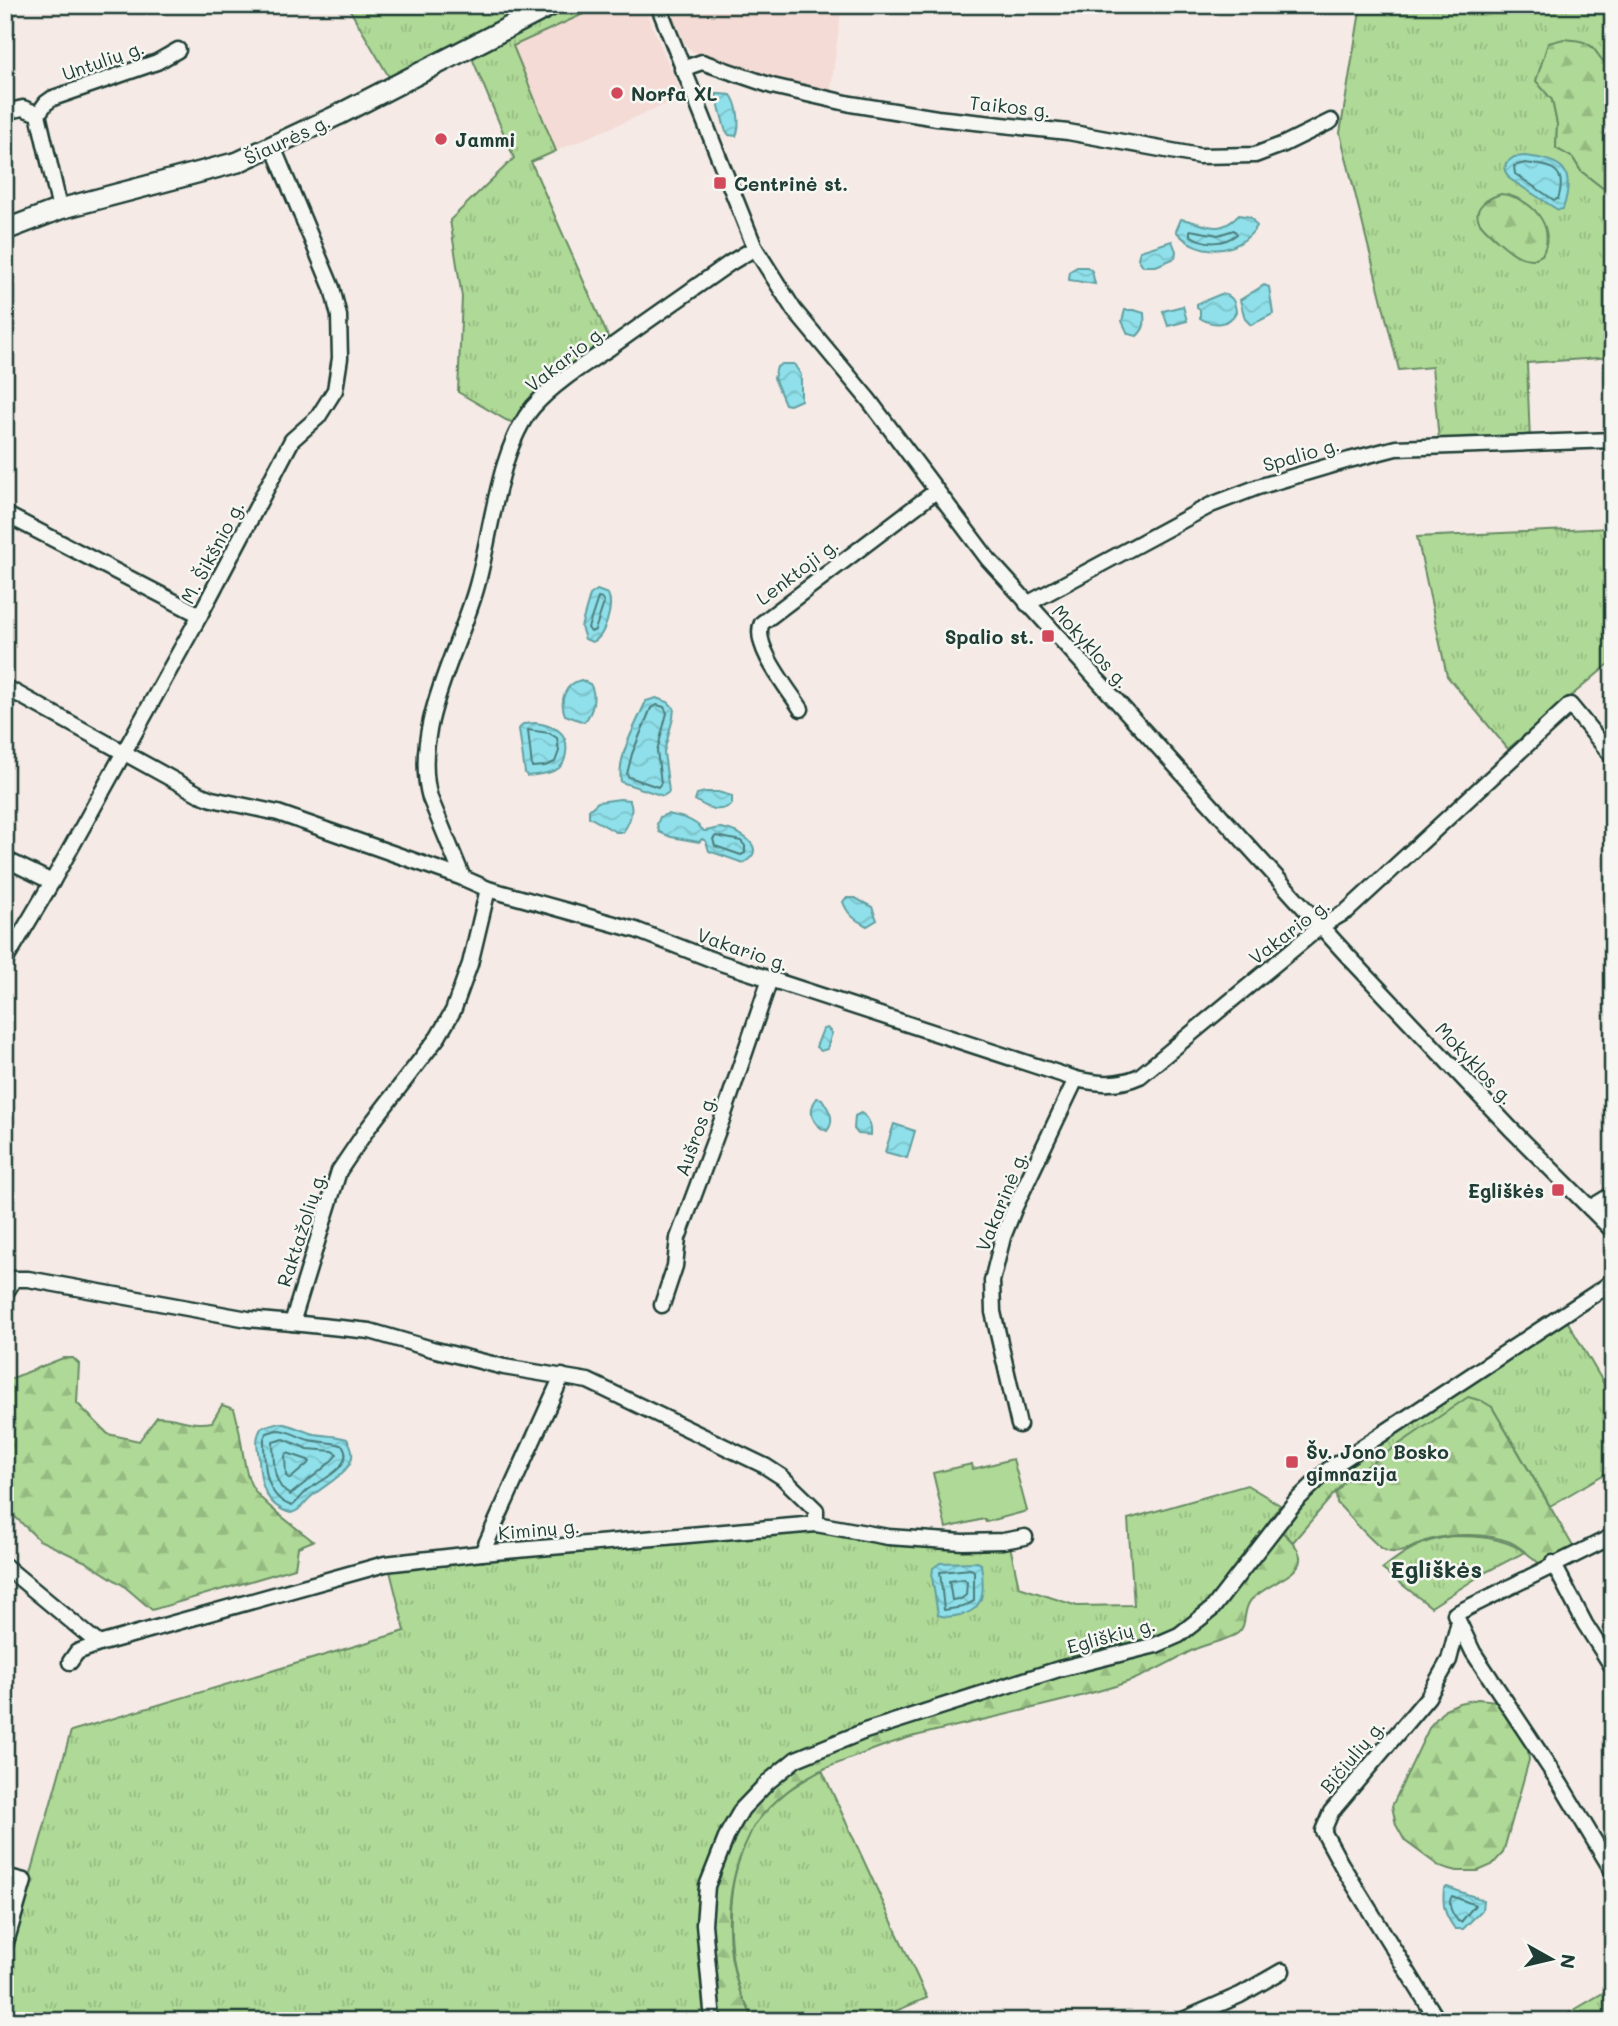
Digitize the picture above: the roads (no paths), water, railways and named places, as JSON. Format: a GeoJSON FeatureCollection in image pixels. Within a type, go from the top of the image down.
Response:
{"type":"FeatureCollection","features":[{"type":"Feature","properties":{"kind":"main road","name":"Šiaurės g."},"geometry":{"type":"LineString","coordinates":[[5,230],[60,209],[206,172],[273,148],[552,5]]}},
{"type":"Feature","properties":{"kind":"street","name":"Mokyklos g."},"geometry":{"type":"LineString","coordinates":[[658,5],[755,248],[794,310],[868,399],[988,559],[1027,604],[1321,926],[1510,1128],[1613,1231]]}},
{"type":"Feature","properties":{"kind":"street","name":"Untulių g."},"geometry":{"type":"LineString","coordinates":[[37,114],[53,98],[157,62],[178,50]]}},
{"type":"Feature","properties":{"kind":"street","name":"Taikos g."},"geometry":{"type":"LineString","coordinates":[[682,69],[702,62],[772,86],[852,104],[937,118],[1068,132],[1199,156],[1255,155],[1331,121]]}},
{"type":"Feature","properties":{"kind":"street"},"geometry":{"type":"LineString","coordinates":[[5,112],[23,108],[37,114],[60,209]]}},
{"type":"Feature","properties":{"kind":"street","name":"M. Šikšnio g."},"geometry":{"type":"LineString","coordinates":[[5,961],[52,882],[200,615],[292,440],[318,416],[335,390],[340,358],[340,316],[332,288],[273,148]]}},
{"type":"Feature","properties":{"kind":"street","name":"Vakario g."},"geometry":{"type":"LineString","coordinates":[[755,248],[571,374],[532,408],[521,425],[499,490],[476,590],[444,671],[426,755],[430,798],[463,878],[488,889],[636,930],[770,979],[1076,1079],[1110,1084],[1127,1082],[1140,1076],[1321,926],[1347,911],[1570,705],[1613,757]]}},
{"type":"Feature","properties":{"kind":"street","name":"Spalio g."},"geometry":{"type":"LineString","coordinates":[[1027,604],[1212,505],[1262,486],[1357,458],[1396,448],[1613,440]]}},
{"type":"Feature","properties":{"kind":"street","name":"Lenktoji g."},"geometry":{"type":"LineString","coordinates":[[801,709],[761,644],[759,627],[936,491]]}},
{"type":"Feature","properties":{"kind":"street"},"geometry":{"type":"LineString","coordinates":[[5,514],[200,615]]}},
{"type":"Feature","properties":{"kind":"street"},"geometry":{"type":"LineString","coordinates":[[5,687],[199,794],[278,813],[463,878]]}},
{"type":"Feature","properties":{"kind":"street"},"geometry":{"type":"LineString","coordinates":[[5,859],[52,882]]}},
{"type":"Feature","properties":{"kind":"street","name":"Raktažolių g."},"geometry":{"type":"LineString","coordinates":[[292,1323],[339,1171],[368,1128],[438,1037],[453,1011],[470,964],[488,889]]}},
{"type":"Feature","properties":{"kind":"street","name":"Aušros g."},"geometry":{"type":"LineString","coordinates":[[662,1305],[674,1266],[678,1238],[770,979]]}},
{"type":"Feature","properties":{"kind":"street","name":"Vakarinė g."},"geometry":{"type":"LineString","coordinates":[[1019,1425],[993,1312],[992,1281],[1003,1237],[1015,1207],[1076,1079]]}},
{"type":"Feature","properties":{"kind":"street"},"geometry":{"type":"LineString","coordinates":[[1590,1208],[1613,1195]]}},
{"type":"Feature","properties":{"kind":"street"},"geometry":{"type":"LineString","coordinates":[[5,1294],[14,1279],[28,1279],[248,1319],[370,1331],[504,1367],[588,1381],[765,1466],[782,1477],[816,1510],[816,1524]]}},
{"type":"Feature","properties":{"kind":"street","name":"Egliškių g."},"geometry":{"type":"LineString","coordinates":[[713,2021],[704,1924],[707,1886],[728,1833],[742,1810],[768,1782],[796,1759],[865,1731],[1059,1669],[1156,1645],[1179,1635],[1212,1609],[1295,1502],[1329,1469],[1613,1280]]}},
{"type":"Feature","properties":{"kind":"street"},"geometry":{"type":"LineString","coordinates":[[482,1553],[562,1376]]}},
{"type":"Feature","properties":{"kind":"street","name":"Kiminų g."},"geometry":{"type":"LineString","coordinates":[[70,1662],[78,1652],[99,1644],[385,1564],[816,1524],[888,1537],[1003,1541],[1026,1537]]}},
{"type":"Feature","properties":{"kind":"street"},"geometry":{"type":"LineString","coordinates":[[1613,1536],[1553,1563],[1456,1620],[1473,1652],[1561,1785],[1613,1871]]}},
{"type":"Feature","properties":{"kind":"street"},"geometry":{"type":"LineString","coordinates":[[1553,1563],[1613,1668]]}},
{"type":"Feature","properties":{"kind":"street"},"geometry":{"type":"LineString","coordinates":[[5,1566],[99,1644]]}},
{"type":"Feature","properties":{"kind":"street","name":"Bičiulių g."},"geometry":{"type":"LineString","coordinates":[[1438,2021],[1347,1875],[1323,1831],[1331,1812],[1428,1697],[1449,1660],[1456,1620]]}},
{"type":"Feature","properties":{"kind":"street"},"geometry":{"type":"LineString","coordinates":[[5,1876],[24,1881],[5,1946]]}},
{"type":"Feature","properties":{"kind":"street"},"geometry":{"type":"LineString","coordinates":[[1181,2021],[1240,1996],[1282,1971]]}},
{"type":"Feature","properties":{"kind":"water"},"geometry":{"type":"Polygon","coordinates":[[[716,94],[731,95],[737,109],[736,136],[729,135],[725,129],[716,94]]]}},
{"type":"Feature","properties":{"kind":"water"},"geometry":{"type":"Polygon","coordinates":[[[1514,157],[1549,160],[1563,169],[1568,184],[1563,209],[1558,210],[1510,179],[1505,171],[1506,163],[1514,157]]]}},
{"type":"Feature","properties":{"kind":"water"},"geometry":{"type":"Polygon","coordinates":[[[1239,215],[1250,217],[1257,226],[1249,236],[1229,248],[1206,249],[1185,239],[1176,231],[1181,219],[1218,227],[1231,222],[1239,215]]]}},
{"type":"Feature","properties":{"kind":"water"},"geometry":{"type":"Polygon","coordinates":[[[1172,241],[1176,251],[1175,258],[1156,266],[1143,266],[1138,258],[1140,251],[1172,241]]]}},
{"type":"Feature","properties":{"kind":"water"},"geometry":{"type":"Polygon","coordinates":[[[1077,267],[1087,267],[1092,271],[1095,284],[1069,280],[1070,271],[1077,267]]]}},
{"type":"Feature","properties":{"kind":"water"},"geometry":{"type":"Polygon","coordinates":[[[1264,285],[1269,287],[1273,314],[1251,325],[1245,319],[1240,300],[1264,285]]]}},
{"type":"Feature","properties":{"kind":"water"},"geometry":{"type":"Polygon","coordinates":[[[1221,294],[1230,297],[1234,302],[1236,312],[1233,317],[1220,323],[1200,318],[1197,304],[1221,294]]]}},
{"type":"Feature","properties":{"kind":"water"},"geometry":{"type":"Polygon","coordinates":[[[1183,306],[1187,321],[1168,326],[1163,311],[1183,306]]]}},
{"type":"Feature","properties":{"kind":"water"},"geometry":{"type":"Polygon","coordinates":[[[1125,310],[1144,313],[1144,326],[1137,336],[1128,334],[1122,321],[1125,310]]]}},
{"type":"Feature","properties":{"kind":"water"},"geometry":{"type":"Polygon","coordinates":[[[794,364],[801,375],[801,400],[790,405],[785,404],[774,378],[777,367],[794,364]]]}},
{"type":"Feature","properties":{"kind":"water"},"geometry":{"type":"Polygon","coordinates":[[[597,590],[608,594],[610,606],[601,634],[592,642],[585,639],[581,627],[590,595],[597,590]]]}},
{"type":"Feature","properties":{"kind":"water"},"geometry":{"type":"Polygon","coordinates":[[[581,680],[590,684],[594,698],[592,709],[584,722],[565,715],[563,709],[563,698],[567,689],[581,680]]]}},
{"type":"Feature","properties":{"kind":"water"},"geometry":{"type":"Polygon","coordinates":[[[656,698],[668,702],[674,708],[664,752],[669,792],[663,796],[621,782],[622,761],[628,740],[646,701],[656,698]]]}},
{"type":"Feature","properties":{"kind":"water"},"geometry":{"type":"Polygon","coordinates":[[[523,724],[549,726],[563,735],[566,753],[563,763],[556,770],[527,776],[519,729],[523,724]]]}},
{"type":"Feature","properties":{"kind":"water"},"geometry":{"type":"Polygon","coordinates":[[[705,792],[732,796],[732,804],[723,809],[714,809],[695,800],[697,794],[705,792]]]}},
{"type":"Feature","properties":{"kind":"water"},"geometry":{"type":"Polygon","coordinates":[[[629,800],[631,804],[629,821],[623,832],[616,832],[589,817],[589,810],[598,802],[629,800]]]}},
{"type":"Feature","properties":{"kind":"water"},"geometry":{"type":"Polygon","coordinates":[[[667,814],[687,819],[704,831],[721,828],[736,832],[749,841],[754,852],[751,858],[743,863],[709,851],[706,841],[702,839],[699,842],[659,832],[657,824],[660,817],[667,814]]]}},
{"type":"Feature","properties":{"kind":"water"},"geometry":{"type":"Polygon","coordinates":[[[846,898],[855,898],[872,907],[877,920],[867,926],[855,919],[845,907],[843,902],[846,898]]]}},
{"type":"Feature","properties":{"kind":"water"},"geometry":{"type":"Polygon","coordinates":[[[827,1028],[832,1033],[827,1049],[821,1051],[816,1047],[823,1029],[827,1028]]]}},
{"type":"Feature","properties":{"kind":"water"},"geometry":{"type":"Polygon","coordinates":[[[817,1098],[822,1099],[830,1115],[831,1122],[827,1131],[818,1125],[813,1117],[812,1108],[817,1098]]]}},
{"type":"Feature","properties":{"kind":"water"},"geometry":{"type":"Polygon","coordinates":[[[861,1113],[869,1122],[871,1135],[858,1134],[854,1129],[855,1116],[861,1113]]]}},
{"type":"Feature","properties":{"kind":"water"},"geometry":{"type":"Polygon","coordinates":[[[894,1124],[915,1131],[907,1158],[885,1152],[894,1124]]]}},
{"type":"Feature","properties":{"kind":"water"},"geometry":{"type":"Polygon","coordinates":[[[276,1423],[314,1434],[347,1439],[352,1449],[352,1458],[343,1472],[291,1513],[282,1510],[270,1499],[261,1477],[258,1435],[262,1427],[276,1423]]]}},
{"type":"Feature","properties":{"kind":"water"},"geometry":{"type":"Polygon","coordinates":[[[940,1563],[981,1564],[983,1588],[975,1608],[960,1615],[938,1615],[933,1568],[940,1563]]]}},
{"type":"Feature","properties":{"kind":"water"},"geometry":{"type":"Polygon","coordinates":[[[1447,1887],[1483,1900],[1482,1910],[1463,1929],[1455,1929],[1447,1915],[1443,1895],[1447,1887]]]}},
{"type":"Feature","properties":{"kind":"place","name":"Norfa XL"},"geometry":{"type":"Point","coordinates":[617,93]}},
{"type":"Feature","properties":{"kind":"place","name":"Jammi"},"geometry":{"type":"Point","coordinates":[441,139]}},
{"type":"Feature","properties":{"kind":"place","name":"Centrinė st."},"geometry":{"type":"Point","coordinates":[720,183]}},
{"type":"Feature","properties":{"kind":"place","name":"Spalio st."},"geometry":{"type":"Point","coordinates":[1048,636]}},
{"type":"Feature","properties":{"kind":"place","name":"Egliškės"},"geometry":{"type":"Point","coordinates":[1558,1190]}},
{"type":"Feature","properties":{"kind":"place","name":"Šv. Jono Bosko gimnazija"},"geometry":{"type":"Point","coordinates":[1292,1462]}},
{"type":"Feature","properties":{"kind":"district","name":"Egliškės"},"geometry":{"type":"Point","coordinates":[1436,1569]}}]}
